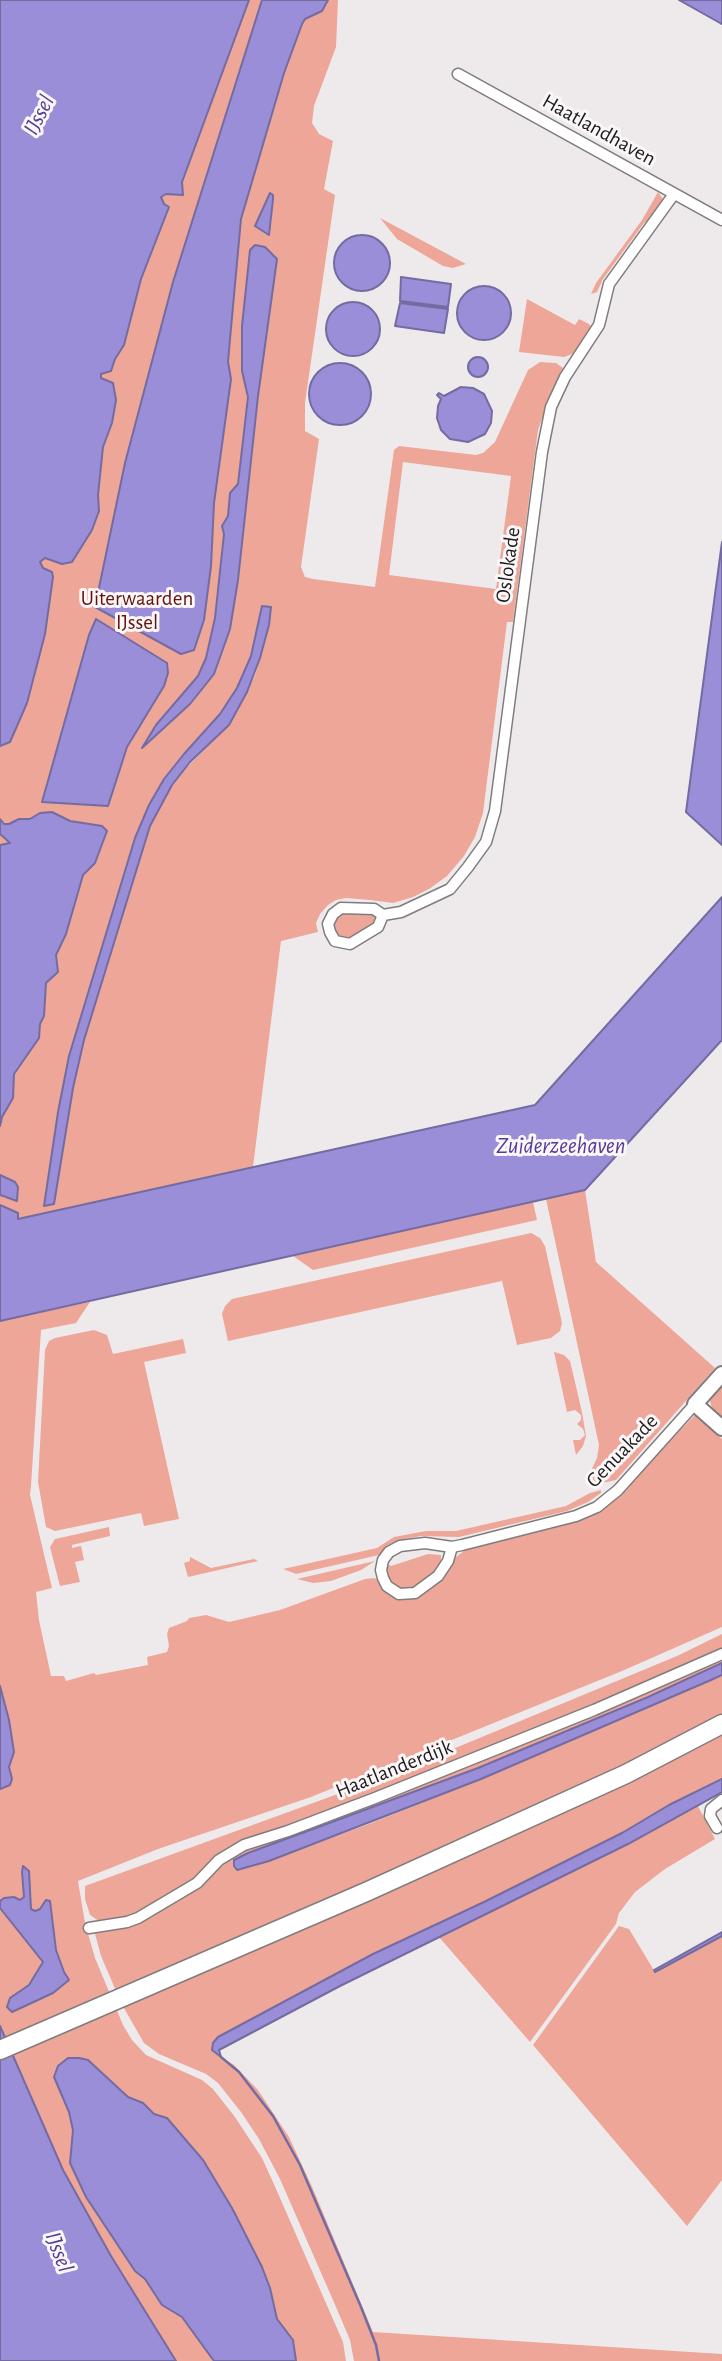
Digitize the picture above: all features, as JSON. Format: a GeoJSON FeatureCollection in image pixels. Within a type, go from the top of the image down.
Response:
{"type":"FeatureCollection","features":[{"type":"Feature","properties":{"kind":"highway"},"geometry":{"type":"LineString","coordinates":[[0,2050],[366,1892],[626,1774],[722,1724]]}},
{"type":"Feature","properties":{"kind":"street","name":"Haatlandhaven"},"geometry":{"type":"LineString","coordinates":[[458,74],[722,220]]}},
{"type":"Feature","properties":{"kind":"street","name":"Oslokade"},"geometry":{"type":"LineString","coordinates":[[383,915],[378,927],[350,944],[335,941],[328,924],[333,914],[341,908],[374,909],[383,915],[401,912],[450,889],[486,842],[495,811],[542,452],[551,407],[565,377],[599,325],[609,284],[674,194]]}},
{"type":"Feature","properties":{"kind":"street","name":"Genuakade"},"geometry":{"type":"LineString","coordinates":[[452,1547],[446,1566],[429,1584],[415,1593],[399,1594],[385,1582],[381,1565],[393,1549],[425,1543],[452,1547],[576,1516],[597,1507],[618,1490],[722,1374]]}},
{"type":"Feature","properties":{"kind":"street"},"geometry":{"type":"LineString","coordinates":[[695,1404],[722,1429]]}},
{"type":"Feature","properties":{"kind":"street","name":"Haatlanderdijk"},"geometry":{"type":"LineString","coordinates":[[89,1928],[116,1925],[138,1918],[197,1883],[219,1860],[244,1844],[288,1831],[375,1798],[594,1710],[722,1654]]}},
{"type":"Feature","properties":{"kind":"street"},"geometry":{"type":"LineString","coordinates":[[717,1828],[710,1816],[711,1809],[722,1800]]}},
{"type":"Feature","properties":{"kind":"green space","name":"Uiterwaarden IJssel"},"geometry":{"type":"Polygon","coordinates":[[[249,0],[338,0],[336,47],[314,106],[312,123],[319,134],[333,141],[324,189],[335,195],[305,403],[305,431],[319,439],[301,567],[305,577],[375,587],[394,450],[399,446],[476,455],[483,453],[495,442],[528,370],[540,362],[556,363],[563,368],[538,430],[513,622],[507,622],[483,813],[475,837],[464,856],[447,876],[413,897],[393,903],[346,898],[336,900],[320,914],[316,923],[318,932],[281,941],[253,1167],[18,1219],[18,1213],[0,1205],[0,1195],[5,1198],[15,1182],[0,1175],[0,688],[101,373],[124,345],[164,204],[161,197],[183,190],[182,182],[249,0]],[[403,462],[389,575],[496,589],[511,476],[403,462]],[[262,606],[251,656],[237,688],[220,714],[164,779],[135,838],[69,1056],[44,1206],[54,1204],[73,1088],[84,1040],[150,826],[164,797],[181,773],[229,725],[238,710],[255,675],[265,642],[262,606]]]}},
{"type":"Feature","properties":{"kind":"green space"},"geometry":{"type":"Polygon","coordinates":[[[658,192],[663,199],[661,204],[603,279],[597,292],[591,294],[596,283],[642,220],[658,192]]]}},
{"type":"Feature","properties":{"kind":"green space"},"geometry":{"type":"Polygon","coordinates":[[[380,218],[466,264],[453,268],[443,266],[397,239],[380,218]]]}},
{"type":"Feature","properties":{"kind":"green space"},"geometry":{"type":"Polygon","coordinates":[[[527,299],[575,325],[579,319],[589,324],[592,328],[575,353],[564,357],[519,352],[527,299]]]}},
{"type":"Feature","properties":{"kind":"green space"},"geometry":{"type":"Polygon","coordinates":[[[343,912],[372,914],[375,923],[347,940],[335,936],[332,922],[343,912]]]}},
{"type":"Feature","properties":{"kind":"green space"},"geometry":{"type":"Polygon","coordinates":[[[585,1190],[596,1262],[715,1368],[616,1480],[593,1485],[589,1483],[589,1475],[597,1458],[599,1445],[546,1199],[585,1190]]]}},
{"type":"Feature","properties":{"kind":"green space"},"geometry":{"type":"Polygon","coordinates":[[[533,1202],[537,1220],[313,1270],[293,1256],[533,1202]]]}},
{"type":"Feature","properties":{"kind":"green space"},"geometry":{"type":"Polygon","coordinates":[[[531,1233],[540,1238],[545,1246],[562,1323],[560,1331],[551,1338],[517,1345],[502,1281],[228,1341],[222,1314],[232,1299],[531,1233]]]}},
{"type":"Feature","properties":{"kind":"green space"},"geometry":{"type":"Polygon","coordinates":[[[90,1302],[76,1323],[41,1330],[30,1495],[52,1588],[36,1592],[39,1620],[51,1676],[64,1676],[66,1681],[94,1673],[96,1675],[148,1665],[147,1657],[167,1652],[169,1628],[189,1618],[206,1615],[229,1622],[280,1610],[374,1578],[379,1580],[387,1593],[397,1598],[414,1599],[441,1579],[456,1557],[468,1548],[581,1520],[597,1511],[627,1490],[643,1468],[696,1414],[722,1439],[722,1627],[622,1671],[311,1797],[158,1849],[78,1881],[85,1923],[95,1958],[123,2025],[146,2055],[202,2080],[213,2089],[235,2117],[262,2158],[273,2182],[343,2342],[346,2361],[152,2361],[118,2307],[0,2026],[0,1321],[90,1302]]]}},
{"type":"Feature","properties":{"kind":"green space"},"geometry":{"type":"Polygon","coordinates":[[[94,1330],[107,1335],[113,1354],[183,1339],[186,1353],[144,1362],[179,1519],[144,1526],[141,1513],[55,1531],[46,1527],[38,1482],[45,1350],[49,1341],[55,1338],[94,1330]]]}},
{"type":"Feature","properties":{"kind":"green space"},"geometry":{"type":"Polygon","coordinates":[[[554,1352],[564,1355],[570,1361],[582,1412],[586,1436],[576,1455],[573,1440],[580,1440],[585,1435],[577,1424],[581,1415],[575,1410],[567,1412],[554,1352]]]}},
{"type":"Feature","properties":{"kind":"green space"},"geometry":{"type":"Polygon","coordinates":[[[722,1382],[722,1419],[712,1408],[710,1401],[711,1395],[722,1382]]]}},
{"type":"Feature","properties":{"kind":"green space"},"geometry":{"type":"Polygon","coordinates":[[[601,1490],[601,1493],[588,1502],[567,1511],[459,1537],[421,1536],[399,1540],[388,1545],[379,1555],[296,1574],[283,1569],[377,1548],[394,1537],[426,1531],[456,1531],[566,1506],[601,1490]]]}},
{"type":"Feature","properties":{"kind":"green space"},"geometry":{"type":"Polygon","coordinates":[[[109,1527],[110,1536],[72,1545],[72,1548],[81,1546],[84,1560],[75,1562],[80,1582],[60,1586],[50,1547],[55,1539],[109,1527]]]}},
{"type":"Feature","properties":{"kind":"green space"},"geometry":{"type":"Polygon","coordinates":[[[428,1554],[441,1555],[441,1565],[414,1590],[400,1590],[388,1581],[387,1564],[391,1566],[428,1554]]]}},
{"type":"Feature","properties":{"kind":"green space"},"geometry":{"type":"Polygon","coordinates":[[[190,1557],[211,1568],[254,1559],[258,1561],[188,1577],[184,1563],[190,1561],[190,1557]]]}},
{"type":"Feature","properties":{"kind":"green space"},"geometry":{"type":"Polygon","coordinates":[[[375,1561],[361,1570],[331,1581],[313,1583],[297,1579],[375,1561]]]}},
{"type":"Feature","properties":{"kind":"green space"},"geometry":{"type":"Polygon","coordinates":[[[722,1634],[722,1649],[699,1660],[434,1771],[249,1840],[193,1882],[126,1920],[99,1921],[90,1915],[85,1899],[85,1886],[448,1751],[677,1656],[722,1634]]]}},
{"type":"Feature","properties":{"kind":"green space"},"geometry":{"type":"Polygon","coordinates":[[[722,1656],[722,1663],[690,1678],[478,1768],[248,1853],[237,1870],[369,1824],[481,1779],[722,1675],[722,1717],[674,1744],[440,1851],[116,1991],[101,1956],[94,1930],[137,1922],[204,1884],[238,1850],[722,1656]]]}},
{"type":"Feature","properties":{"kind":"green space"},"geometry":{"type":"Polygon","coordinates":[[[722,1733],[722,1779],[669,1805],[622,1833],[373,1954],[218,2037],[216,2054],[234,2065],[258,2090],[289,2137],[373,2332],[722,2354],[722,2361],[354,2361],[350,2340],[336,2307],[280,2179],[259,2139],[218,2083],[206,2074],[159,2054],[144,2043],[121,2003],[446,1864],[680,1756],[722,1733]]]}},
{"type":"Feature","properties":{"kind":"green space"},"geometry":{"type":"Polygon","coordinates":[[[698,1806],[715,1839],[665,1869],[635,1892],[619,1913],[616,1924],[530,2042],[439,1937],[628,1844],[698,1806]]]}},
{"type":"Feature","properties":{"kind":"green space"},"geometry":{"type":"Polygon","coordinates":[[[619,1926],[629,1929],[655,1972],[722,1936],[722,2180],[687,2226],[533,2045],[619,1926]]]}},
{"type":"Feature","properties":{"kind":"water","name":"IJssel"},"geometry":{"type":"Polygon","coordinates":[[[0,0],[249,0],[182,182],[183,195],[166,194],[161,197],[169,207],[141,279],[124,345],[111,371],[101,374],[101,378],[113,383],[116,400],[112,423],[103,447],[99,511],[92,530],[72,562],[62,564],[45,558],[40,562],[43,568],[52,572],[53,577],[45,634],[27,703],[10,742],[0,746],[0,0]]]}},
{"type":"Feature","properties":{"kind":"water"},"geometry":{"type":"Polygon","coordinates":[[[262,0],[328,0],[322,11],[305,19],[302,24],[284,73],[241,219],[228,362],[231,379],[214,503],[211,566],[204,620],[194,650],[181,654],[95,607],[125,463],[173,282],[262,0]]]}},
{"type":"Feature","properties":{"kind":"water"},"geometry":{"type":"Polygon","coordinates":[[[679,0],[722,0],[722,24],[720,23],[679,0]]]}},
{"type":"Feature","properties":{"kind":"water"},"geometry":{"type":"Polygon","coordinates":[[[270,193],[273,199],[269,235],[255,226],[270,193]]]}},
{"type":"Feature","properties":{"kind":"water"},"geometry":{"type":"Polygon","coordinates":[[[362,235],[377,240],[385,248],[390,263],[385,278],[377,286],[362,291],[347,286],[339,278],[334,263],[339,248],[347,240],[362,235]]]}},
{"type":"Feature","properties":{"kind":"water"},"geometry":{"type":"Polygon","coordinates":[[[255,245],[265,247],[277,259],[230,629],[214,674],[190,704],[142,748],[156,725],[198,676],[206,658],[215,618],[224,534],[222,526],[228,516],[230,493],[238,484],[248,397],[242,371],[242,326],[250,250],[255,245]]]}},
{"type":"Feature","properties":{"kind":"water"},"geometry":{"type":"Polygon","coordinates":[[[401,277],[451,284],[448,307],[400,301],[401,277]]]}},
{"type":"Feature","properties":{"kind":"water"},"geometry":{"type":"Polygon","coordinates":[[[489,286],[499,290],[507,298],[511,313],[507,328],[499,336],[479,340],[469,336],[461,328],[457,308],[461,298],[469,290],[489,286]]]}},
{"type":"Feature","properties":{"kind":"water"},"geometry":{"type":"Polygon","coordinates":[[[353,302],[372,310],[380,329],[372,348],[353,356],[334,348],[326,329],[334,310],[353,302]]]}},
{"type":"Feature","properties":{"kind":"water"},"geometry":{"type":"Polygon","coordinates":[[[400,303],[448,309],[444,333],[395,326],[400,303]]]}},
{"type":"Feature","properties":{"kind":"water"},"geometry":{"type":"Polygon","coordinates":[[[474,357],[482,357],[488,367],[482,377],[474,377],[468,371],[468,363],[474,357]]]}},
{"type":"Feature","properties":{"kind":"water"},"geometry":{"type":"Polygon","coordinates":[[[334,363],[346,363],[362,372],[369,382],[369,406],[362,416],[346,425],[334,425],[323,420],[314,411],[309,400],[309,388],[314,377],[323,368],[334,363]]]}},
{"type":"Feature","properties":{"kind":"water"},"geometry":{"type":"Polygon","coordinates":[[[461,387],[473,388],[484,394],[492,411],[491,423],[485,434],[468,442],[450,439],[441,430],[437,418],[441,399],[437,395],[439,393],[444,396],[461,387]]]}},
{"type":"Feature","properties":{"kind":"water"},"geometry":{"type":"Polygon","coordinates":[[[722,542],[722,845],[686,812],[722,542]]]}},
{"type":"Feature","properties":{"kind":"water"},"geometry":{"type":"Polygon","coordinates":[[[262,606],[271,607],[269,625],[247,692],[229,725],[190,762],[172,785],[150,826],[84,1040],[73,1088],[54,1204],[44,1206],[69,1056],[135,838],[164,779],[220,714],[237,688],[251,656],[262,606]]]}},
{"type":"Feature","properties":{"kind":"water"},"geometry":{"type":"Polygon","coordinates":[[[96,619],[167,663],[168,673],[164,686],[127,747],[108,806],[42,802],[89,635],[96,619]]]}},
{"type":"Feature","properties":{"kind":"water"},"geometry":{"type":"Polygon","coordinates":[[[52,812],[70,821],[102,826],[107,831],[95,863],[83,875],[66,934],[56,955],[58,972],[46,983],[44,1016],[40,1024],[39,1038],[14,1074],[13,1098],[0,1126],[0,845],[10,843],[0,834],[0,819],[4,824],[9,824],[19,819],[30,819],[40,813],[52,812]]]}},
{"type":"Feature","properties":{"kind":"water","name":"Zuiderzeehaven"},"geometry":{"type":"Polygon","coordinates":[[[722,897],[722,1040],[585,1190],[0,1321],[0,1205],[18,1213],[18,1219],[535,1105],[722,897]]]}},
{"type":"Feature","properties":{"kind":"water"},"geometry":{"type":"Polygon","coordinates":[[[0,1175],[15,1182],[18,1187],[17,1201],[0,1195],[0,1175]]]}},
{"type":"Feature","properties":{"kind":"water"},"geometry":{"type":"Polygon","coordinates":[[[722,1663],[722,1675],[481,1779],[269,1861],[237,1870],[234,1866],[234,1860],[248,1853],[478,1768],[722,1663]]]}},
{"type":"Feature","properties":{"kind":"water"},"geometry":{"type":"Polygon","coordinates":[[[0,1686],[14,1752],[9,1767],[12,1779],[10,1785],[0,1789],[0,1686]]]}},
{"type":"Feature","properties":{"kind":"water"},"geometry":{"type":"Polygon","coordinates":[[[722,1779],[722,1792],[628,1844],[340,1986],[219,2050],[221,2057],[212,2050],[218,2037],[373,1954],[622,1833],[669,1805],[722,1779]]]}},
{"type":"Feature","properties":{"kind":"water"},"geometry":{"type":"Polygon","coordinates":[[[23,1866],[29,1871],[31,1909],[40,1909],[46,1900],[50,1901],[56,1950],[69,1980],[53,1993],[12,2012],[7,2007],[10,1998],[29,1985],[43,1962],[0,1908],[0,1901],[4,1898],[14,1897],[20,1900],[24,1897],[23,1866]]]}},
{"type":"Feature","properties":{"kind":"water"},"geometry":{"type":"Polygon","coordinates":[[[722,1932],[722,1936],[655,1972],[654,1970],[722,1932]]]}},
{"type":"Feature","properties":{"kind":"water","name":"IJssel"},"geometry":{"type":"Polygon","coordinates":[[[0,2026],[63,2170],[111,2256],[176,2361],[0,2361],[0,2026]]]}},
{"type":"Feature","properties":{"kind":"water"},"geometry":{"type":"Polygon","coordinates":[[[68,2058],[88,2060],[128,2097],[143,2103],[154,2114],[167,2118],[203,2160],[232,2208],[262,2267],[277,2319],[293,2340],[296,2361],[214,2361],[182,2317],[162,2305],[145,2279],[135,2271],[86,2197],[70,2163],[73,2130],[69,2112],[54,2077],[58,2066],[68,2058]]]}},
{"type":"Feature","properties":{"kind":"waterway"},"geometry":{"type":"LineString","coordinates":[[221,2057],[239,2072],[273,2116],[300,2165],[361,2307],[376,2345],[379,2361]]}}]}
